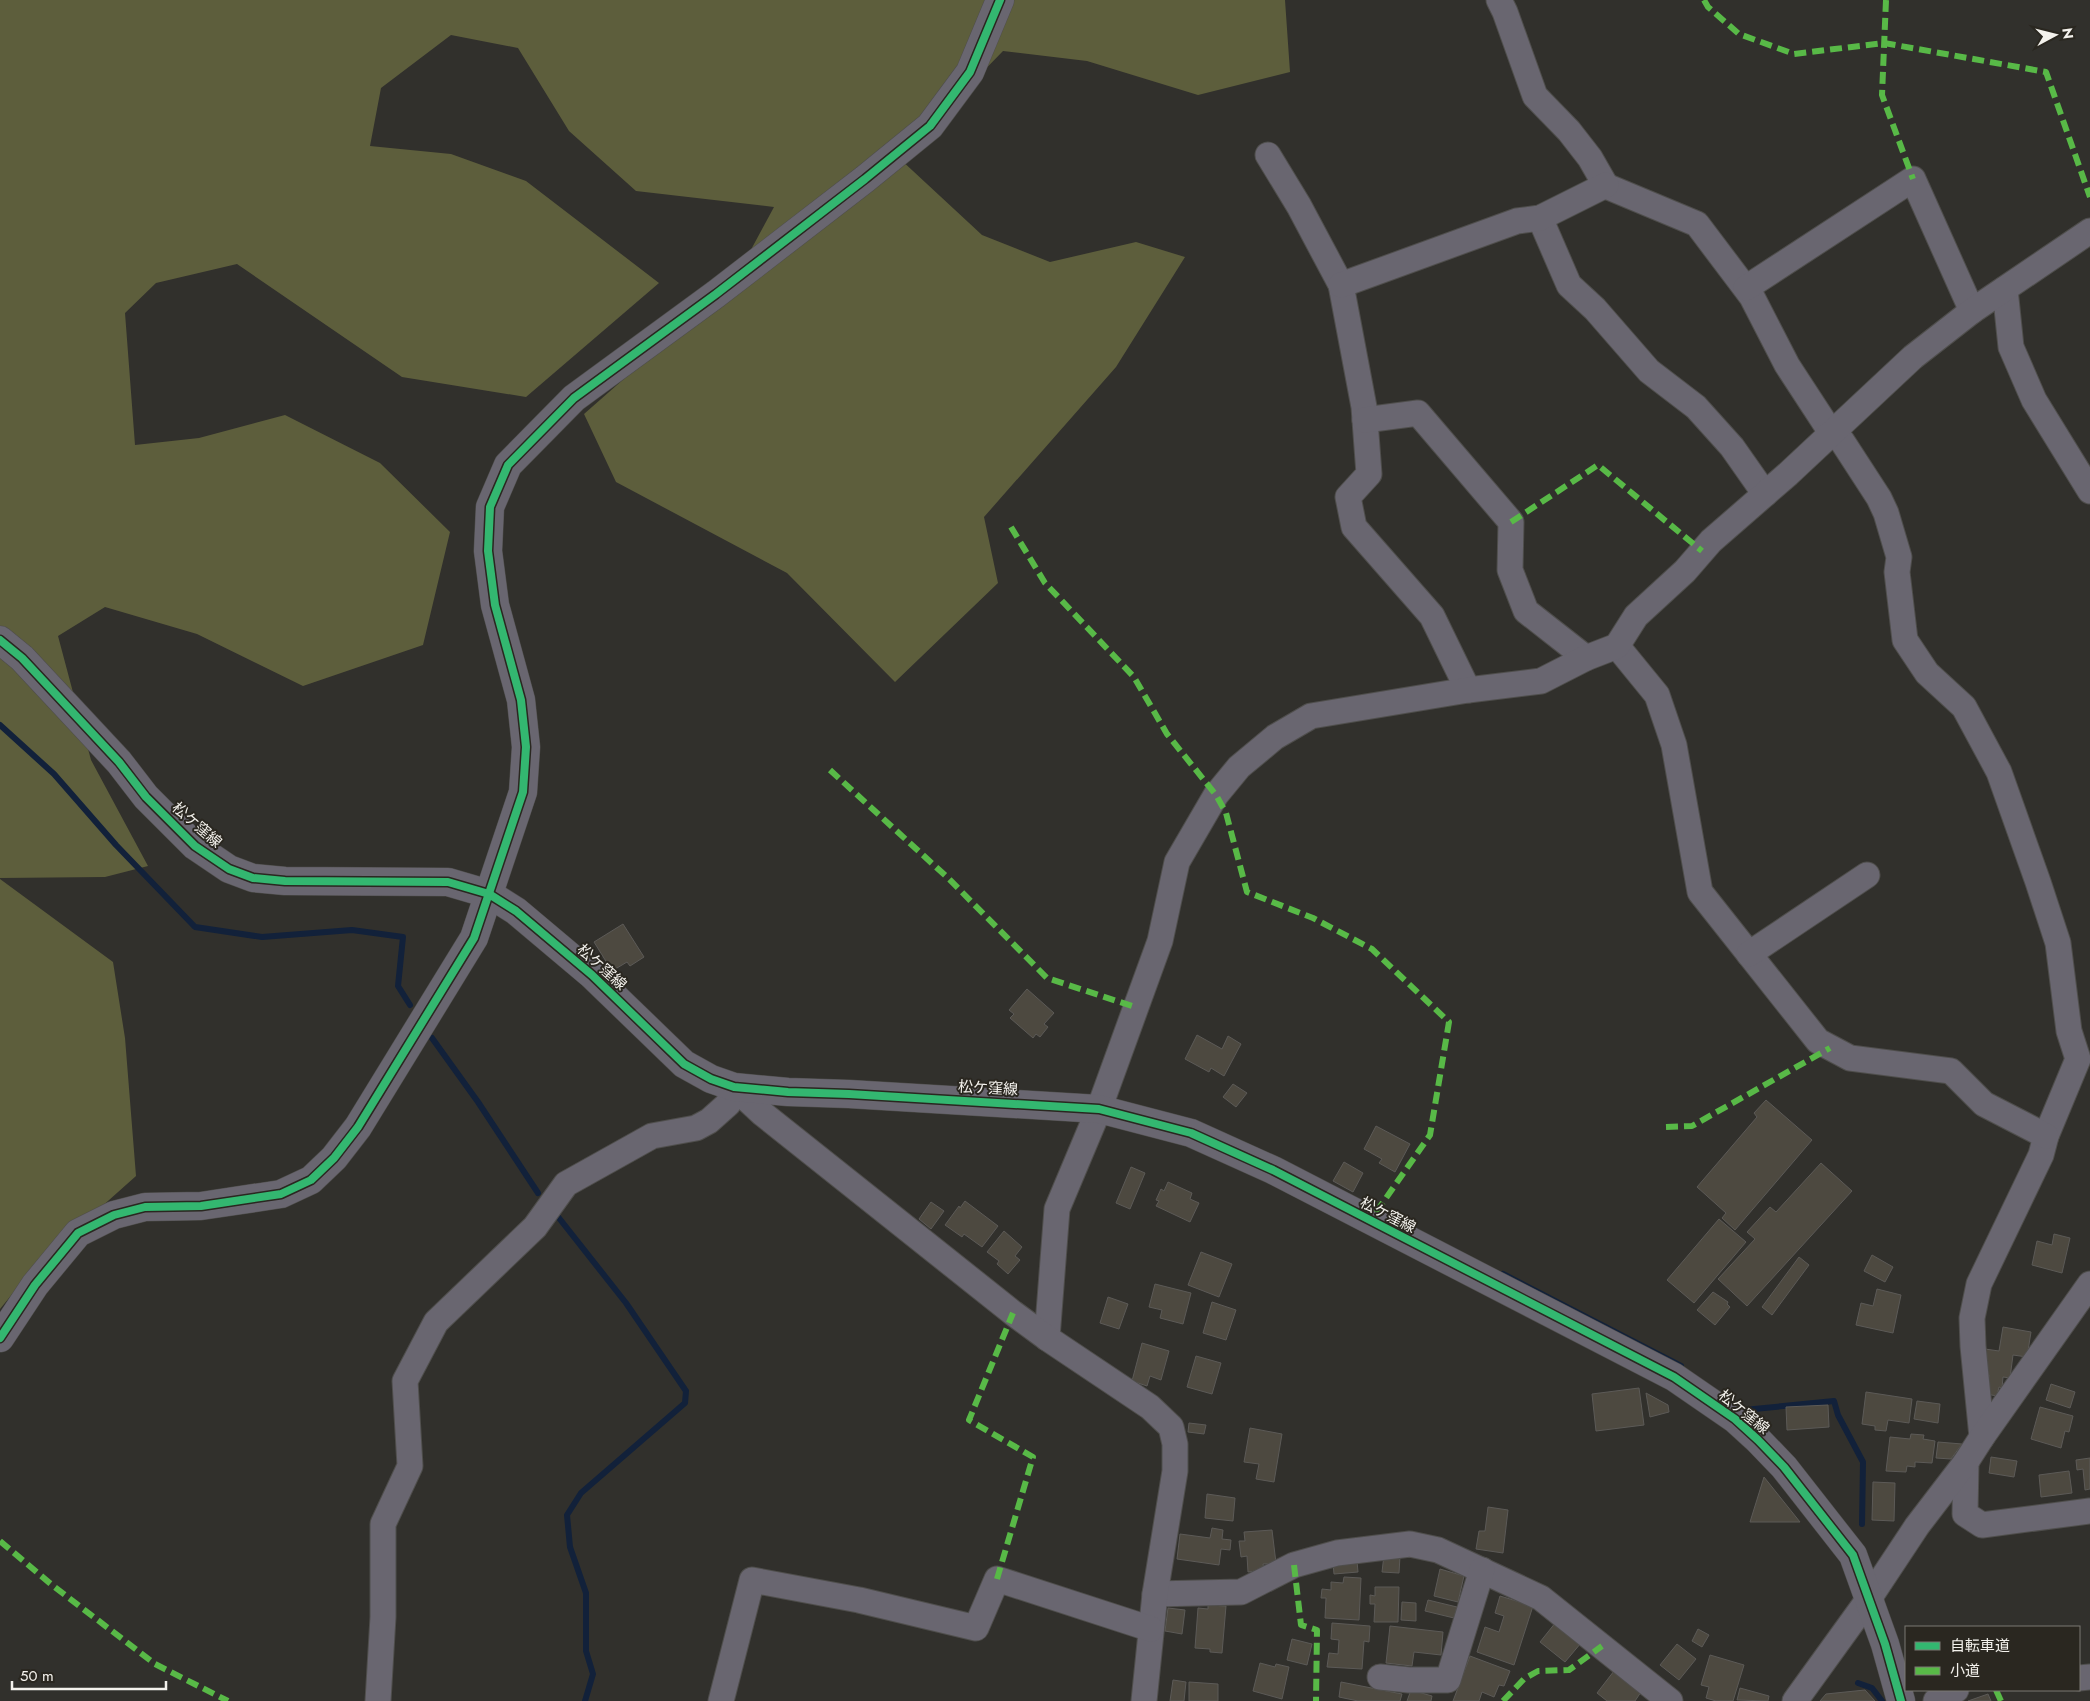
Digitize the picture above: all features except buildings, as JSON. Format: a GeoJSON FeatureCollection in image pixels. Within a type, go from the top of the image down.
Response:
{"type":"FeatureCollection","features":[{"type":"Feature","properties":{"kind":"street"},"geometry":{"type":"LineString","coordinates":[[0,1338],[35,1285],[78,1233],[114,1215],[145,1207],[201,1206],[281,1194],[311,1180],[334,1158],[358,1127],[474,938],[523,792],[526,747],[521,700],[495,605],[488,551],[490,507],[508,465],[574,398],[716,294],[865,179],[930,126],[970,72],[1000,0]]}},
{"type":"Feature","properties":{"kind":"street"},"geometry":{"type":"LineString","coordinates":[[1499,0],[1535,96],[1569,131],[1590,158],[1606,186],[1697,224],[1752,297],[1787,365],[1832,434],[1842,441],[1879,498],[1886,513],[1900,557],[1897,572],[1906,640],[1927,673],[1964,707],[1999,772],[2058,943],[2069,1031],[2084,1059],[2046,1136],[2040,1155],[1979,1284],[1972,1318],[1972,1346],[1982,1437]]}},
{"type":"Feature","properties":{"kind":"street"},"geometry":{"type":"LineString","coordinates":[[1268,156],[1299,206],[1340,285],[1365,420],[1369,474],[1348,497],[1354,527],[1432,616],[1468,690]]}},
{"type":"Feature","properties":{"kind":"street"},"geometry":{"type":"LineString","coordinates":[[1746,288],[1913,180],[1972,311]]}},
{"type":"Feature","properties":{"kind":"street"},"geometry":{"type":"LineString","coordinates":[[1340,285],[1517,221],[1540,218],[1606,186]]}},
{"type":"Feature","properties":{"kind":"street"},"geometry":{"type":"LineString","coordinates":[[1540,218],[1570,285],[1595,309],[1649,371],[1696,407],[1732,447],[1765,494]]}},
{"type":"Feature","properties":{"kind":"street"},"geometry":{"type":"LineString","coordinates":[[1047,1338],[1057,1209],[1098,1109],[1160,940],[1177,862],[1216,795],[1239,767],[1275,737],[1311,716],[1468,690],[1541,681],[1586,658],[1617,646],[1636,616],[1685,571],[1711,541],[1832,434],[1913,357],[1972,311],[2090,230]]}},
{"type":"Feature","properties":{"kind":"street"},"geometry":{"type":"LineString","coordinates":[[2005,289],[2011,347],[2034,400],[2090,491]]}},
{"type":"Feature","properties":{"kind":"street"},"geometry":{"type":"LineString","coordinates":[[1365,420],[1418,413],[1511,522],[1510,570],[1526,611],[1586,658]]}},
{"type":"Feature","properties":{"kind":"street","name":"松ケ窪線"},"geometry":{"type":"LineString","coordinates":[[0,640],[22,658],[119,762],[146,797],[195,846],[229,869],[253,878],[285,881],[448,882],[489,894],[516,911],[592,975],[684,1064],[711,1079],[734,1087],[788,1092],[1098,1109],[1191,1132],[1273,1170],[1674,1377],[1735,1420],[1784,1467],[1853,1555],[1890,1659],[1901,1701]]}},
{"type":"Feature","properties":{"kind":"street"},"geometry":{"type":"LineString","coordinates":[[1617,646],[1657,695],[1671,737],[1700,892],[1818,1041],[1850,1058],[1951,1071],[1984,1104],[2046,1136]]}},
{"type":"Feature","properties":{"kind":"street"},"geometry":{"type":"LineString","coordinates":[[1749,954],[1867,875]]}},
{"type":"Feature","properties":{"kind":"street"},"geometry":{"type":"LineString","coordinates":[[378,1701],[383,1617],[382,1524],[410,1466],[405,1381],[436,1322],[535,1227],[566,1184],[652,1136],[696,1128],[709,1121],[728,1104],[734,1087],[762,1114],[1047,1338],[1150,1407],[1171,1427],[1175,1444],[1175,1471],[1155,1594],[1144,1701]]}},
{"type":"Feature","properties":{"kind":"street"},"geometry":{"type":"LineString","coordinates":[[1795,1701],[1868,1600],[1917,1526],[1966,1462],[2090,1284]]}},
{"type":"Feature","properties":{"kind":"street"},"geometry":{"type":"LineString","coordinates":[[1966,1462],[1965,1514],[1982,1524],[2090,1511]]}},
{"type":"Feature","properties":{"kind":"street"},"geometry":{"type":"LineString","coordinates":[[1155,1594],[1241,1592],[1294,1566],[1329,1556],[1410,1544],[1438,1550],[1541,1598],[1670,1701]]}},
{"type":"Feature","properties":{"kind":"street"},"geometry":{"type":"LineString","coordinates":[[1380,1677],[1409,1680],[1448,1680],[1482,1570]]}},
{"type":"Feature","properties":{"kind":"street"},"geometry":{"type":"LineString","coordinates":[[721,1701],[752,1580],[859,1600],[976,1628],[997,1580],[1151,1629]]}},
{"type":"Feature","properties":{"kind":"street"},"geometry":{"type":"LineString","coordinates":[[1936,1701],[1954,1691]]}},
{"type":"Feature","properties":{"kind":"green space"},"geometry":{"type":"Polygon","coordinates":[[[0,0],[1285,0],[1290,72],[1198,95],[1087,61],[1003,51],[899,158],[982,235],[1050,262],[1136,242],[1185,257],[1116,367],[984,517],[998,583],[895,682],[787,573],[616,482],[584,414],[733,283],[774,207],[636,191],[569,131],[518,48],[451,35],[381,88],[370,146],[451,154],[526,181],[659,283],[526,397],[402,377],[237,264],[156,283],[125,313],[135,445],[199,438],[285,415],[380,463],[450,532],[423,645],[303,686],[197,634],[105,607],[58,636],[91,760],[148,866],[105,877],[0,878],[0,0]]]}},
{"type":"Feature","properties":{"kind":"green space"},"geometry":{"type":"Polygon","coordinates":[[[0,879],[113,962],[125,1038],[136,1176],[35,1266],[0,1309],[0,879]]]}},
{"type":"Feature","properties":{"kind":"waterway"},"geometry":{"type":"LineString","coordinates":[[0,725],[54,774],[116,845],[195,927],[262,937],[352,930],[403,937],[398,986],[410,1005]]}},
{"type":"Feature","properties":{"kind":"waterway"},"geometry":{"type":"LineString","coordinates":[[432,1038],[478,1102],[538,1193]]}},
{"type":"Feature","properties":{"kind":"waterway"},"geometry":{"type":"LineString","coordinates":[[559,1218],[626,1303],[686,1391],[685,1403],[581,1493],[567,1515],[570,1547],[586,1593],[586,1651],[593,1674],[585,1701]]}},
{"type":"Feature","properties":{"kind":"waterway"},"geometry":{"type":"LineString","coordinates":[[1503,1274],[1681,1366]]}},
{"type":"Feature","properties":{"kind":"waterway"},"geometry":{"type":"LineString","coordinates":[[1738,1406],[1744,1410],[1834,1401],[1838,1415],[1863,1462],[1862,1524]]}},
{"type":"Feature","properties":{"kind":"waterway"},"geometry":{"type":"LineString","coordinates":[[1858,1683],[1872,1688],[1882,1701]]}},
{"type":"Feature","properties":{"kind":"marked path"},"geometry":{"type":"LineString","coordinates":[[1704,0],[1708,7],[1739,34],[1794,54],[1884,43],[2046,72],[2090,197]]}},
{"type":"Feature","properties":{"kind":"marked path"},"geometry":{"type":"LineString","coordinates":[[1886,0],[1882,95],[1913,179]]}},
{"type":"Feature","properties":{"kind":"marked path"},"geometry":{"type":"LineString","coordinates":[[1511,522],[1598,465],[1702,551]]}},
{"type":"Feature","properties":{"kind":"marked path"},"geometry":{"type":"LineString","coordinates":[[1011,527],[1045,583],[1134,677],[1167,734],[1216,795],[1226,813],[1247,892],[1313,918],[1372,949],[1449,1022],[1430,1135],[1370,1221]]}},
{"type":"Feature","properties":{"kind":"marked path"},"geometry":{"type":"LineString","coordinates":[[830,770],[948,878],[1047,978],[1135,1007]]}},
{"type":"Feature","properties":{"kind":"marked path"},"geometry":{"type":"LineString","coordinates":[[1666,1127],[1692,1126],[1830,1048]]}},
{"type":"Feature","properties":{"kind":"marked path"},"geometry":{"type":"LineString","coordinates":[[997,1579],[1033,1457],[969,1420],[1013,1313]]}},
{"type":"Feature","properties":{"kind":"marked path"},"geometry":{"type":"LineString","coordinates":[[0,1541],[52,1585],[155,1664],[228,1701]]}},
{"type":"Feature","properties":{"kind":"marked path"},"geometry":{"type":"LineString","coordinates":[[1294,1565],[1301,1625],[1317,1630],[1316,1701]]}},
{"type":"Feature","properties":{"kind":"marked path"},"geometry":{"type":"LineString","coordinates":[[1503,1701],[1524,1679],[1538,1671],[1569,1670],[1602,1646]]}},
{"type":"Feature","properties":{"kind":"marked path"},"geometry":{"type":"LineString","coordinates":[[1996,1691],[2001,1701]]}},
{"type":"Feature","properties":{"kind":"cycle path"},"geometry":{"type":"LineString","coordinates":[[0,1338],[35,1285],[78,1233],[114,1215],[145,1207],[201,1206],[281,1194],[311,1180],[334,1158],[358,1127],[474,938],[523,792],[526,747],[521,700],[495,605],[488,551],[490,507],[508,465],[574,398],[716,294],[865,179],[930,126],[970,72],[1000,0]]}},
{"type":"Feature","properties":{"kind":"cycle path"},"geometry":{"type":"LineString","coordinates":[[0,640],[22,658],[119,762],[146,797],[195,846],[229,869],[253,878],[285,881],[448,882],[489,894],[516,911],[592,975],[684,1064],[711,1079],[734,1087],[788,1092],[1099,1109],[1191,1133],[1273,1170],[1674,1377],[1735,1419],[1758,1440],[1784,1467],[1853,1555],[1885,1644],[1901,1701]]}}]}
